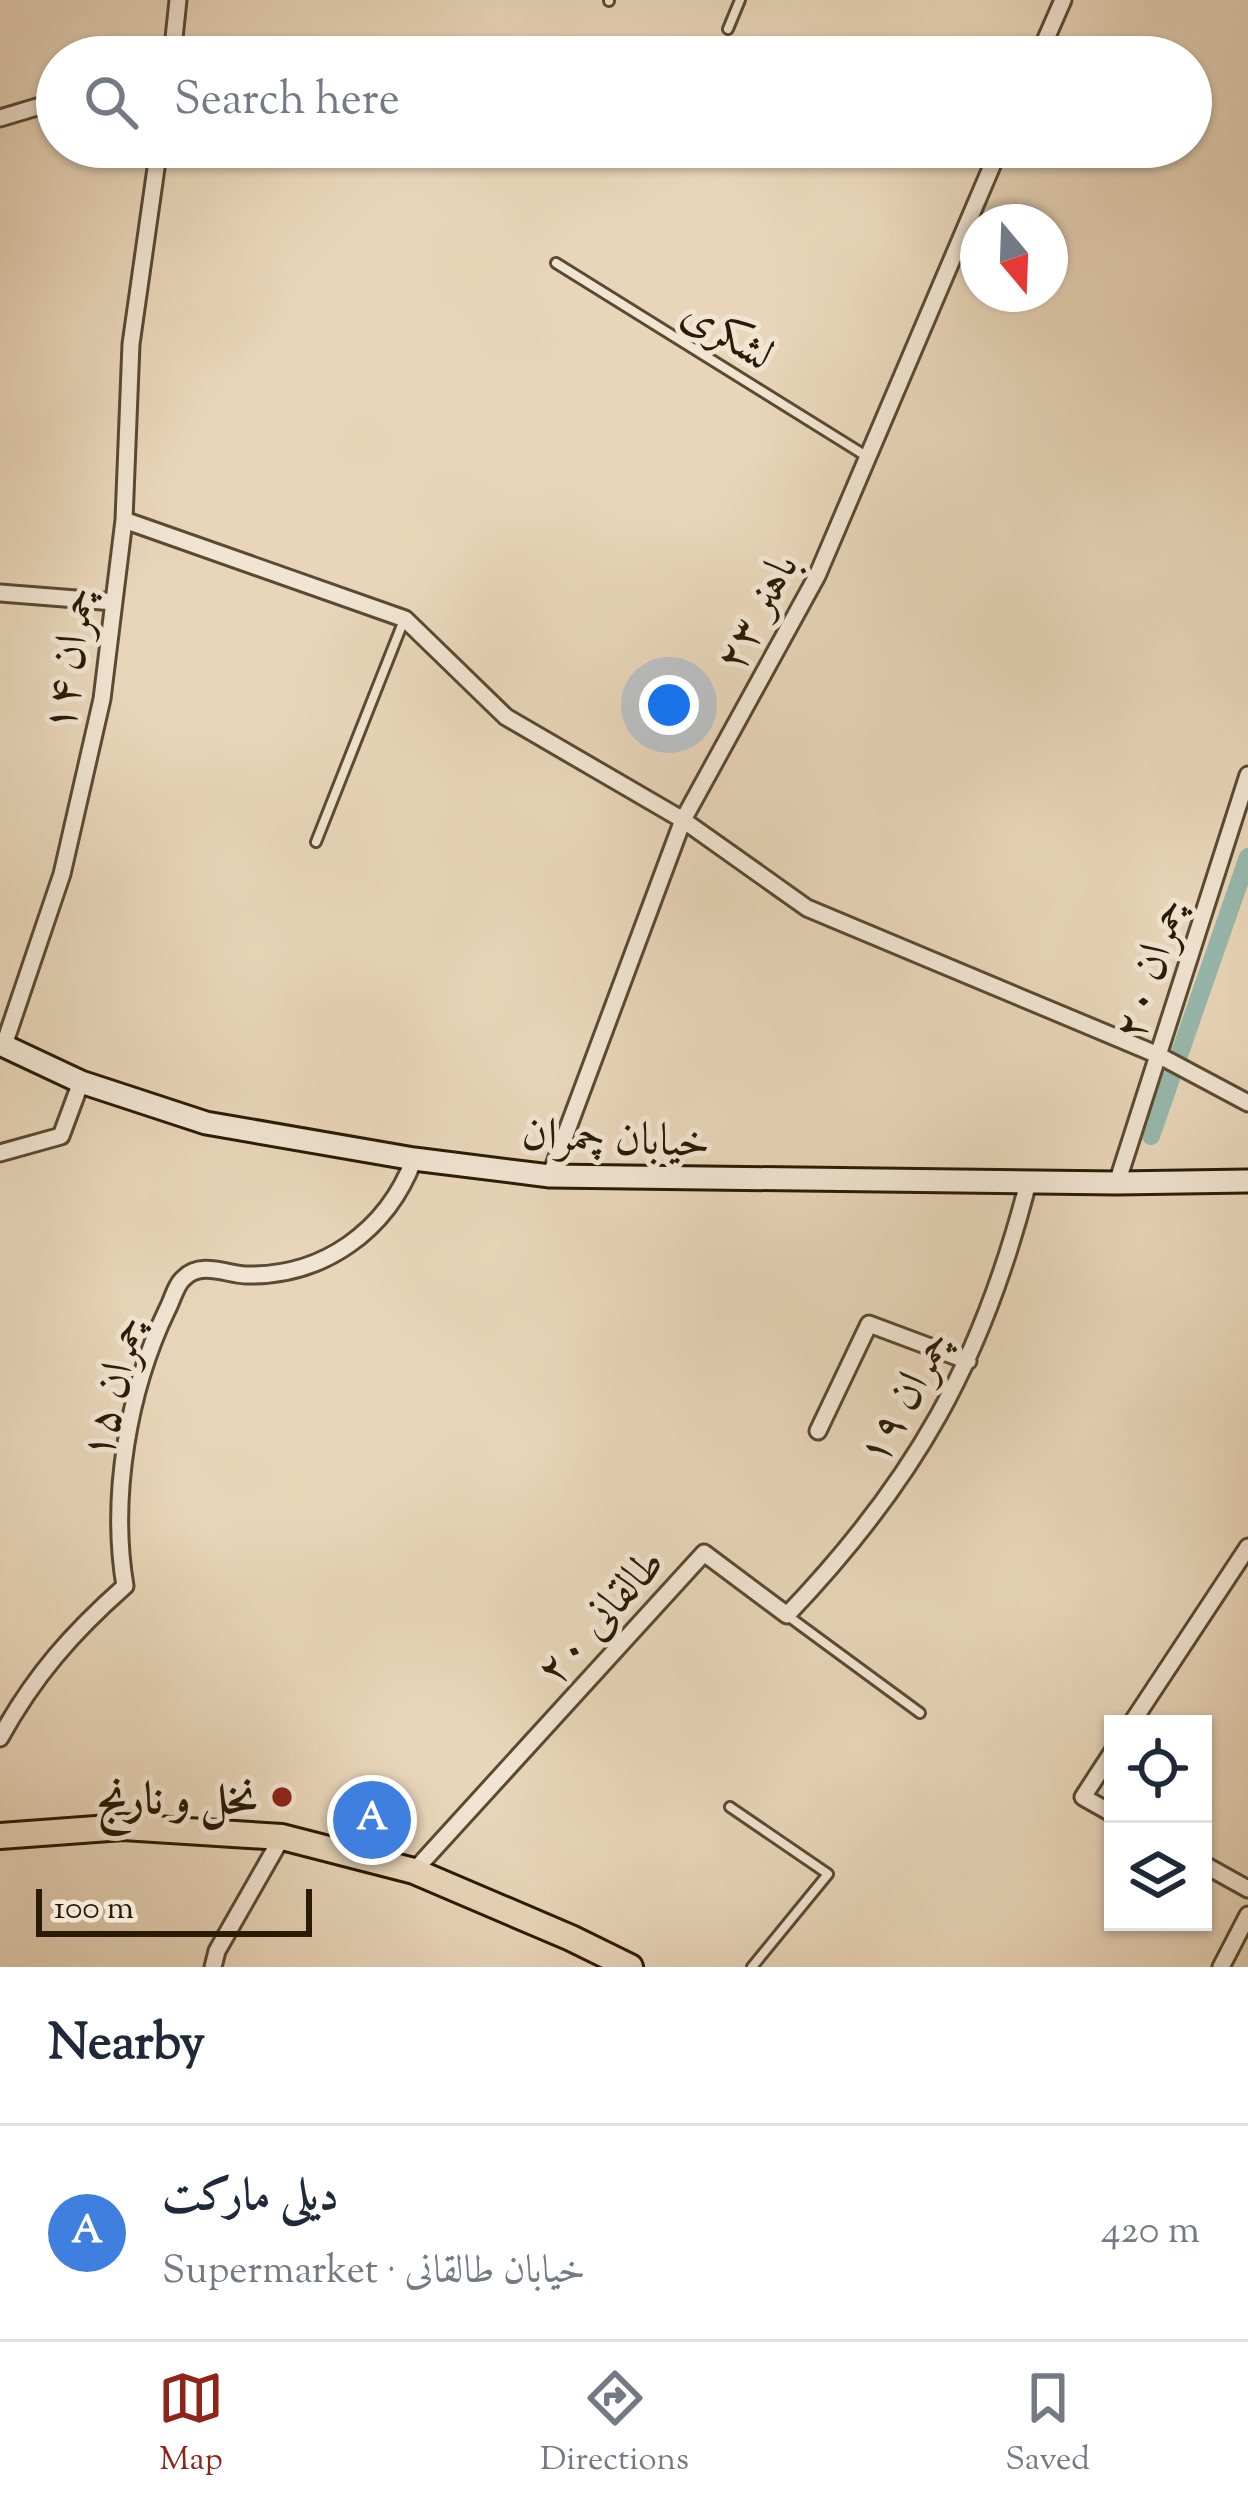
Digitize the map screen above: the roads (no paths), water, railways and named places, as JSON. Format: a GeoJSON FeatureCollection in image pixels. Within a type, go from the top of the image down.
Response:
{"type":"FeatureCollection","features":[{"type":"Feature","properties":{"kind":"main road","name":"خیابان چمران"},"geometry":{"type":"LineString","coordinates":[[2,1045],[81,1082],[206,1123],[414,1159],[550,1176],[1117,1184],[1248,1181]]}},
{"type":"Feature","properties":{"kind":"main road"},"geometry":{"type":"LineString","coordinates":[[0,1836],[123,1827],[282,1837],[414,1871],[631,1967]]}},
{"type":"Feature","properties":{"kind":"street"},"geometry":{"type":"LineString","coordinates":[[174,36],[178,0]]}},
{"type":"Feature","properties":{"kind":"street"},"geometry":{"type":"LineString","coordinates":[[1047,36],[1063,0]]}},
{"type":"Feature","properties":{"kind":"street"},"geometry":{"type":"LineString","coordinates":[[0,118],[36,107]]}},
{"type":"Feature","properties":{"kind":"street","name":"چمران ۱۴"},"geometry":{"type":"LineString","coordinates":[[2,1045],[62,874],[102,699],[124,520],[130,344],[156,168]]}},
{"type":"Feature","properties":{"kind":"street","name":"باهنر ۲۳"},"geometry":{"type":"LineString","coordinates":[[550,1176],[683,820],[817,576],[991,168]]}},
{"type":"Feature","properties":{"kind":"street"},"geometry":{"type":"LineString","coordinates":[[124,520],[405,619],[506,717],[683,820],[807,908],[1158,1055],[1248,1103]]}},
{"type":"Feature","properties":{"kind":"street"},"geometry":{"type":"LineString","coordinates":[[0,593],[114,602]]}},
{"type":"Feature","properties":{"kind":"street","name":"چمران ۲۰"},"geometry":{"type":"LineString","coordinates":[[1117,1184],[1248,775]]}},
{"type":"Feature","properties":{"kind":"street"},"geometry":{"type":"LineString","coordinates":[[0,1153],[61,1136],[81,1082]]}},
{"type":"Feature","properties":{"kind":"street","name":"چمران ۱۵"},"geometry":{"type":"LineString","coordinates":[[22,1696],[78,1627],[125,1586],[120,1556],[124,1449],[150,1346],[183,1278],[198,1270],[244,1275],[292,1271],[337,1254],[375,1225],[404,1186],[414,1159]]}},
{"type":"Feature","properties":{"kind":"street","name":"چمران ۱۹"},"geometry":{"type":"LineString","coordinates":[[787,1615],[844,1553],[907,1471],[939,1417],[999,1283],[1028,1183]]}},
{"type":"Feature","properties":{"kind":"street"},"geometry":{"type":"LineString","coordinates":[[818,1431],[869,1324],[968,1361]]}},
{"type":"Feature","properties":{"kind":"street"},"geometry":{"type":"LineString","coordinates":[[1137,1715],[1248,1547]]}},
{"type":"Feature","properties":{"kind":"street","name":"طالقانی ۲۰"},"geometry":{"type":"LineString","coordinates":[[414,1871],[704,1553],[787,1615]]}},
{"type":"Feature","properties":{"kind":"street"},"geometry":{"type":"LineString","coordinates":[[0,1701],[22,1696]]}},
{"type":"Feature","properties":{"kind":"street"},"geometry":{"type":"LineString","coordinates":[[0,1738],[22,1696]]}},
{"type":"Feature","properties":{"kind":"street"},"geometry":{"type":"LineString","coordinates":[[1104,1764],[1082,1797],[1104,1809]]}},
{"type":"Feature","properties":{"kind":"street"},"geometry":{"type":"LineString","coordinates":[[213,1967],[217,1951],[282,1837]]}},
{"type":"Feature","properties":{"kind":"street"},"geometry":{"type":"LineString","coordinates":[[1212,1869],[1248,1889]]}},
{"type":"Feature","properties":{"kind":"street"},"geometry":{"type":"LineString","coordinates":[[1221,1967],[1248,1915]]}},
{"type":"Feature","properties":{"kind":"lane"},"geometry":{"type":"LineString","coordinates":[[728,29],[740,0]]}},
{"type":"Feature","properties":{"kind":"lane","name":"لشکری"},"geometry":{"type":"LineString","coordinates":[[556,262],[868,457]]}},
{"type":"Feature","properties":{"kind":"lane"},"geometry":{"type":"LineString","coordinates":[[316,842],[405,619]]}},
{"type":"Feature","properties":{"kind":"lane","name":"طالقانی ۲۰"},"geometry":{"type":"LineString","coordinates":[[787,1615],[920,1713]]}},
{"type":"Feature","properties":{"kind":"lane"},"geometry":{"type":"LineString","coordinates":[[730,1807],[828,1874],[752,1967]]}},
{"type":"Feature","properties":{"kind":"waterway"},"geometry":{"type":"LineString","coordinates":[[1151,1136],[1248,857]]}},
{"type":"Feature","properties":{"kind":"place","name":"نخل و نارنج"},"geometry":{"type":"Point","coordinates":[282,1797]}},
{"type":"Feature","properties":{"kind":"place","name":"دیلی مارکت"},"geometry":{"type":"Point","coordinates":[372,1820]}}]}
